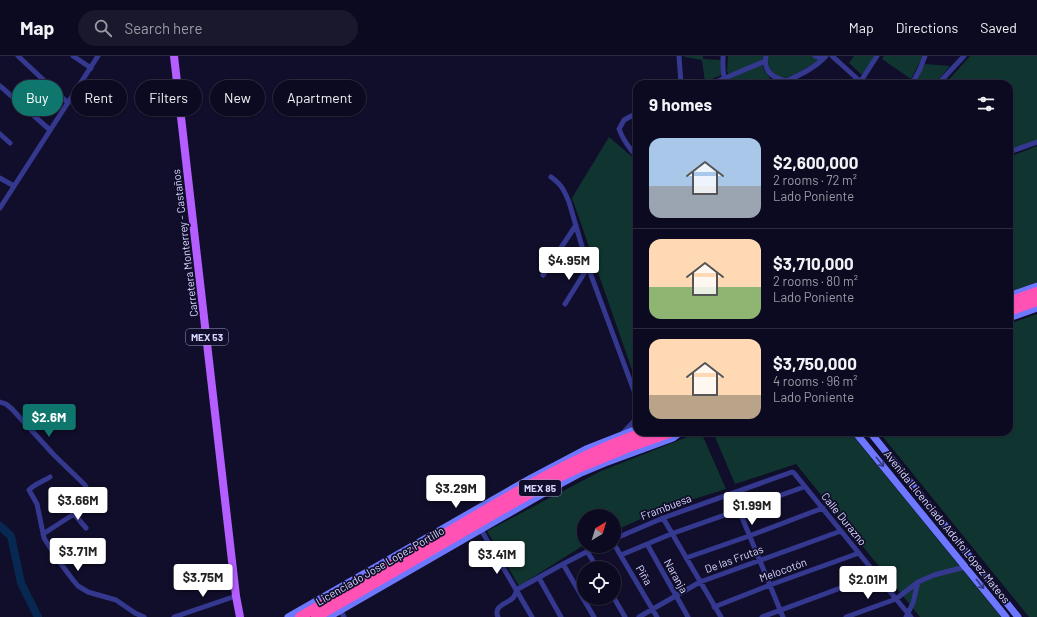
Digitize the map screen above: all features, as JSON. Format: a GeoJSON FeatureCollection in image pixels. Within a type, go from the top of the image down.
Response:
{"type":"FeatureCollection","features":[{"type":"Feature","properties":{"kind":"highway"},"geometry":{"type":"LineString","coordinates":[[1013,301],[1037,292]]}},
{"type":"Feature","properties":{"kind":"highway"},"geometry":{"type":"LineString","coordinates":[[1013,310],[1037,301]]}},
{"type":"Feature","properties":{"kind":"highway","name":"Licenciado Jose Lopez Portillo"},"geometry":{"type":"LineString","coordinates":[[316,617],[534,482],[581,458],[633,436]]}},
{"type":"Feature","properties":{"kind":"highway","name":"Licenciado Jose Lopez Portillo"},"geometry":{"type":"LineString","coordinates":[[300,617],[413,556],[479,526],[560,477],[629,447],[661,436]]}},
{"type":"Feature","properties":{"kind":"main road","name":"Carretera Monterrey - Castaños"},"geometry":{"type":"LineString","coordinates":[[174,56],[236,596],[240,617]]}},
{"type":"Feature","properties":{"kind":"street"},"geometry":{"type":"LineString","coordinates":[[18,56],[68,103]]}},
{"type":"Feature","properties":{"kind":"street"},"geometry":{"type":"LineString","coordinates":[[73,56],[91,68]]}},
{"type":"Feature","properties":{"kind":"street"},"geometry":{"type":"LineString","coordinates":[[0,208],[98,56]]}},
{"type":"Feature","properties":{"kind":"street"},"geometry":{"type":"LineString","coordinates":[[679,56],[680,80]]}},
{"type":"Feature","properties":{"kind":"street"},"geometry":{"type":"LineString","coordinates":[[723,56],[725,80]]}},
{"type":"Feature","properties":{"kind":"street"},"geometry":{"type":"LineString","coordinates":[[815,56],[824,58]]}},
{"type":"Feature","properties":{"kind":"street"},"geometry":{"type":"LineString","coordinates":[[832,56],[857,80]]}},
{"type":"Feature","properties":{"kind":"street"},"geometry":{"type":"LineString","coordinates":[[862,80],[877,56]]}},
{"type":"Feature","properties":{"kind":"street"},"geometry":{"type":"LineString","coordinates":[[914,80],[925,56]]}},
{"type":"Feature","properties":{"kind":"street"},"geometry":{"type":"LineString","coordinates":[[942,80],[964,56]]}},
{"type":"Feature","properties":{"kind":"street"},"geometry":{"type":"LineString","coordinates":[[789,80],[807,70],[824,58]]}},
{"type":"Feature","properties":{"kind":"street"},"geometry":{"type":"LineString","coordinates":[[728,80],[765,59],[765,66],[769,72],[781,80]]}},
{"type":"Feature","properties":{"kind":"street"},"geometry":{"type":"LineString","coordinates":[[0,86],[50,130]]}},
{"type":"Feature","properties":{"kind":"street"},"geometry":{"type":"LineString","coordinates":[[633,115],[624,120],[619,129],[633,152]]}},
{"type":"Feature","properties":{"kind":"street"},"geometry":{"type":"LineString","coordinates":[[0,134],[10,143]]}},
{"type":"Feature","properties":{"kind":"street"},"geometry":{"type":"LineString","coordinates":[[1013,151],[1037,142]]}},
{"type":"Feature","properties":{"kind":"street"},"geometry":{"type":"LineString","coordinates":[[551,177],[560,183],[565,192],[588,267],[633,388]]}},
{"type":"Feature","properties":{"kind":"street"},"geometry":{"type":"LineString","coordinates":[[0,178],[14,186]]}},
{"type":"Feature","properties":{"kind":"street"},"geometry":{"type":"LineString","coordinates":[[542,275],[576,225]]}},
{"type":"Feature","properties":{"kind":"street"},"geometry":{"type":"LineString","coordinates":[[565,304],[588,267]]}},
{"type":"Feature","properties":{"kind":"street"},"geometry":{"type":"LineString","coordinates":[[1013,295],[1037,286]]}},
{"type":"Feature","properties":{"kind":"street"},"geometry":{"type":"LineString","coordinates":[[1013,317],[1037,308]]}},
{"type":"Feature","properties":{"kind":"street"},"geometry":{"type":"LineString","coordinates":[[0,402],[9,406],[85,486],[86,489],[74,514],[43,534]]}},
{"type":"Feature","properties":{"kind":"street"},"geometry":{"type":"LineString","coordinates":[[619,436],[633,422]]}},
{"type":"Feature","properties":{"kind":"street","name":"Licenciado Jose Lopez Portillo"},"geometry":{"type":"LineString","coordinates":[[288,617],[532,478],[586,449],[633,431]]}},
{"type":"Feature","properties":{"kind":"street","name":"Licenciado Jose Lopez Portillo"},"geometry":{"type":"LineString","coordinates":[[329,617],[342,614],[479,526],[581,473],[676,436]]}},
{"type":"Feature","properties":{"kind":"street","name":"Avenida Licenciado Adolfo López Mateos"},"geometry":{"type":"LineString","coordinates":[[858,436],[1006,617]]}},
{"type":"Feature","properties":{"kind":"street","name":"Avenida Licenciado Adolfo López Mateos"},"geometry":{"type":"LineString","coordinates":[[873,436],[1018,617]]}},
{"type":"Feature","properties":{"kind":"street","name":"Calle Durazno"},"geometry":{"type":"LineString","coordinates":[[793,472],[896,599],[908,616]]}},
{"type":"Feature","properties":{"kind":"street","name":"Frambuesa"},"geometry":{"type":"LineString","coordinates":[[621,536],[663,518],[793,472]]}},
{"type":"Feature","properties":{"kind":"street"},"geometry":{"type":"LineString","coordinates":[[50,476],[30,487],[29,490],[37,504],[45,540],[78,586],[94,594],[116,600],[142,617]]}},
{"type":"Feature","properties":{"kind":"street"},"geometry":{"type":"LineString","coordinates":[[620,555],[671,534],[804,487]]}},
{"type":"Feature","properties":{"kind":"street"},"geometry":{"type":"LineString","coordinates":[[732,493],[782,617]]}},
{"type":"Feature","properties":{"kind":"street"},"geometry":{"type":"LineString","coordinates":[[686,558],[750,536],[822,508]]}},
{"type":"Feature","properties":{"kind":"street"},"geometry":{"type":"LineString","coordinates":[[74,514],[86,528]]}},
{"type":"Feature","properties":{"kind":"street"},"geometry":{"type":"LineString","coordinates":[[663,518],[721,617]]}},
{"type":"Feature","properties":{"kind":"street"},"geometry":{"type":"LineString","coordinates":[[479,526],[532,617]]}},
{"type":"Feature","properties":{"kind":"street","name":"De las Frutas"},"geometry":{"type":"LineString","coordinates":[[639,617],[700,582],[841,531]]}},
{"type":"Feature","properties":{"kind":"street","name":"Naranja"},"geometry":{"type":"LineString","coordinates":[[647,544],[688,617]]}},
{"type":"Feature","properties":{"kind":"street"},"geometry":{"type":"LineString","coordinates":[[497,614],[499,608],[514,597],[517,591],[583,553]]}},
{"type":"Feature","properties":{"kind":"street","name":"Melocotón"},"geometry":{"type":"LineString","coordinates":[[714,607],[859,553]]}},
{"type":"Feature","properties":{"kind":"street","name":"Piña"},"geometry":{"type":"LineString","coordinates":[[620,555],[657,617]]}},
{"type":"Feature","properties":{"kind":"street"},"geometry":{"type":"LineString","coordinates":[[563,564],[594,617]]}},
{"type":"Feature","properties":{"kind":"street"},"geometry":{"type":"LineString","coordinates":[[846,617],[896,599],[918,582],[934,575],[965,566]]}},
{"type":"Feature","properties":{"kind":"street"},"geometry":{"type":"LineString","coordinates":[[762,617],[876,575]]}},
{"type":"Feature","properties":{"kind":"street"},"geometry":{"type":"LineString","coordinates":[[539,578],[561,617]]}},
{"type":"Feature","properties":{"kind":"street"},"geometry":{"type":"LineString","coordinates":[[908,616],[918,582]]}},
{"type":"Feature","properties":{"kind":"street"},"geometry":{"type":"LineString","coordinates":[[174,617],[236,596]]}},
{"type":"Feature","properties":{"kind":"street"},"geometry":{"type":"LineString","coordinates":[[618,605],[625,617]]}},
{"type":"Feature","properties":{"kind":"green space"},"geometry":{"type":"Polygon","coordinates":[[[703,56],[703,59],[721,60],[721,75],[710,80],[705,80],[702,60],[685,57],[703,56]]]}},
{"type":"Feature","properties":{"kind":"green space"},"geometry":{"type":"Polygon","coordinates":[[[728,56],[764,56],[763,60],[729,75],[727,71],[728,56]]]}},
{"type":"Feature","properties":{"kind":"green space"},"geometry":{"type":"Polygon","coordinates":[[[768,56],[812,56],[820,59],[807,68],[789,77],[781,78],[770,69],[768,64],[768,56]]]}},
{"type":"Feature","properties":{"kind":"green space"},"geometry":{"type":"Polygon","coordinates":[[[854,56],[875,56],[862,75],[849,63],[854,56]]]}},
{"type":"Feature","properties":{"kind":"green space"},"geometry":{"type":"Polygon","coordinates":[[[884,56],[923,56],[911,79],[882,59],[884,56]]]}},
{"type":"Feature","properties":{"kind":"green space"},"geometry":{"type":"Polygon","coordinates":[[[970,56],[1037,56],[1037,140],[1013,149],[1013,80],[949,80],[970,56]]]}},
{"type":"Feature","properties":{"kind":"green space"},"geometry":{"type":"Polygon","coordinates":[[[762,64],[764,70],[770,78],[768,80],[731,80],[730,78],[762,64]]]}},
{"type":"Feature","properties":{"kind":"green space"},"geometry":{"type":"Polygon","coordinates":[[[925,64],[950,66],[938,80],[915,80],[925,64]]]}},
{"type":"Feature","properties":{"kind":"green space"},"geometry":{"type":"Polygon","coordinates":[[[609,137],[633,158],[633,373],[572,198],[609,137]]]}},
{"type":"Feature","properties":{"kind":"green space"},"geometry":{"type":"Polygon","coordinates":[[[1037,146],[1037,282],[1013,291],[1013,155],[1037,146]]]}},
{"type":"Feature","properties":{"kind":"green space"},"geometry":{"type":"Polygon","coordinates":[[[1037,314],[1037,617],[1029,617],[882,436],[1013,436],[1013,323],[1037,314]]]}},
{"type":"Feature","properties":{"kind":"green space"},"geometry":{"type":"Polygon","coordinates":[[[690,436],[703,436],[726,489],[665,508],[621,528],[621,509],[577,509],[577,549],[519,586],[487,531],[601,471],[690,436]]]}},
{"type":"Feature","properties":{"kind":"green space"},"geometry":{"type":"Polygon","coordinates":[[[715,436],[853,436],[1001,617],[920,617],[796,464],[735,484],[715,436]]]}},
{"type":"Feature","properties":{"kind":"waterway"},"geometry":{"type":"LineString","coordinates":[[0,526],[11,536],[21,583],[38,617]]}}]}
